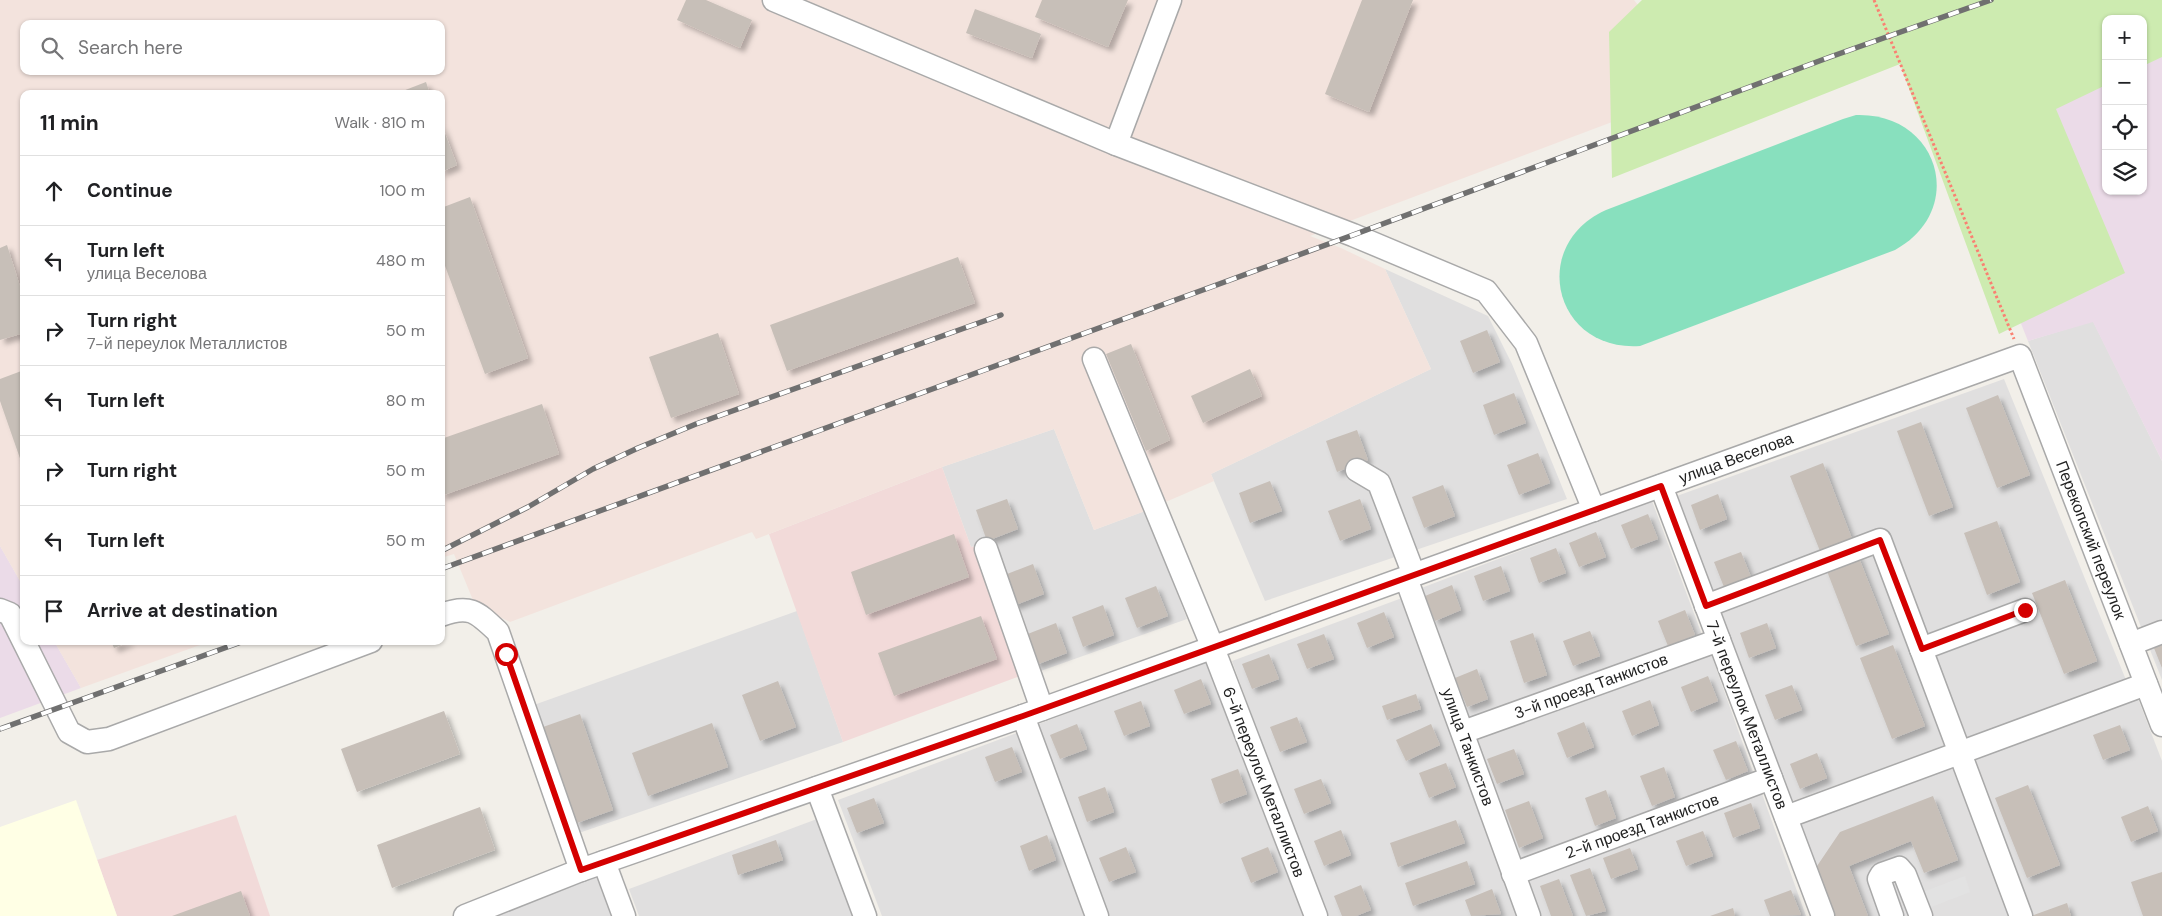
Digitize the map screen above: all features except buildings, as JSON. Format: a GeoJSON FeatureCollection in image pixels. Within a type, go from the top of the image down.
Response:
{"type":"FeatureCollection","features":[{"type":"Feature","properties":{"kind":"street"},"geometry":{"type":"LineString","coordinates":[[774,0],[1116,144],[1354,235],[1486,291],[1526,343],[1594,510]]}},
{"type":"Feature","properties":{"kind":"street"},"geometry":{"type":"LineString","coordinates":[[1116,144],[1170,0]]}},
{"type":"Feature","properties":{"kind":"street","name":"улица Веселова"},"geometry":{"type":"LineString","coordinates":[[464,916],[581,870],[1033,713],[2020,356]]}},
{"type":"Feature","properties":{"kind":"street","name":"Перекопский переулок"},"geometry":{"type":"LineString","coordinates":[[2020,356],[2162,725]]}},
{"type":"Feature","properties":{"kind":"street","name":"6-й переулок Металлистов"},"geometry":{"type":"LineString","coordinates":[[1094,358],[1213,648],[1316,916]]}},
{"type":"Feature","properties":{"kind":"street","name":"улица Танкистов"},"geometry":{"type":"LineString","coordinates":[[1357,470],[1379,483],[1462,732],[1528,916]]}},
{"type":"Feature","properties":{"kind":"street","name":"7-й переулок Металлистов"},"geometry":{"type":"LineString","coordinates":[[1661,486],[1823,916]]}},
{"type":"Feature","properties":{"kind":"street"},"geometry":{"type":"LineString","coordinates":[[1706,606],[1880,540],[2021,916]]}},
{"type":"Feature","properties":{"kind":"street"},"geometry":{"type":"LineString","coordinates":[[986,549],[1033,713],[1097,916]]}},
{"type":"Feature","properties":{"kind":"street"},"geometry":{"type":"LineString","coordinates":[[445,613],[458,608],[478,614],[498,632],[571,836],[581,870]]}},
{"type":"Feature","properties":{"kind":"street"},"geometry":{"type":"LineString","coordinates":[[0,610],[10,614],[20,634]]}},
{"type":"Feature","properties":{"kind":"street"},"geometry":{"type":"LineString","coordinates":[[1922,649],[2025,610]]}},
{"type":"Feature","properties":{"kind":"street"},"geometry":{"type":"LineString","coordinates":[[2131,644],[2162,632]]}},
{"type":"Feature","properties":{"kind":"street","name":"3-й проезд Танкистов"},"geometry":{"type":"LineString","coordinates":[[1462,732],[1719,640]]}},
{"type":"Feature","properties":{"kind":"street"},"geometry":{"type":"LineString","coordinates":[[26,645],[69,732],[87,742],[110,739],[360,645]]}},
{"type":"Feature","properties":{"kind":"street"},"geometry":{"type":"LineString","coordinates":[[1786,818],[2146,684]]}},
{"type":"Feature","properties":{"kind":"street","name":"2-й проезд Танкистов"},"geometry":{"type":"LineString","coordinates":[[1513,874],[1771,778]]}},
{"type":"Feature","properties":{"kind":"street"},"geometry":{"type":"LineString","coordinates":[[817,788],[865,916]]}},
{"type":"Feature","properties":{"kind":"street"},"geometry":{"type":"LineString","coordinates":[[604,862],[624,916]]}},
{"type":"Feature","properties":{"kind":"street"},"geometry":{"type":"LineString","coordinates":[[1892,916],[1879,879],[1882,874],[1899,868],[1905,875],[1921,916]]}},
{"type":"Feature","properties":{"kind":"path"},"geometry":{"type":"LineString","coordinates":[[1874,0],[2020,356]]}},
{"type":"Feature","properties":{"kind":"shaded area"},"geometry":{"type":"Polygon","coordinates":[[[0,0],[1634,0],[1702,88],[1310,236],[1341,248],[1385,269],[1431,369],[1211,474],[1214,481],[1145,511],[1094,530],[1054,429],[942,467],[756,539],[752,532],[510,622],[475,605],[454,554],[445,557],[445,90],[20,90],[20,581],[0,546],[0,0]]]}},
{"type":"Feature","properties":{"kind":"shaded area"},"geometry":{"type":"Polygon","coordinates":[[[2162,0],[2162,461],[2093,322],[2028,341],[1899,19],[2162,0]]]}},
{"type":"Feature","properties":{"kind":"shaded area"},"geometry":{"type":"Polygon","coordinates":[[[1385,269],[1488,316],[1512,364],[1567,499],[1265,601],[1211,474],[1431,369],[1385,269]]]}},
{"type":"Feature","properties":{"kind":"shaded area"},"geometry":{"type":"Polygon","coordinates":[[[2093,321],[2162,461],[2162,680],[2028,341],[2093,321]]]}},
{"type":"Feature","properties":{"kind":"shaded area"},"geometry":{"type":"Polygon","coordinates":[[[2004,379],[2126,680],[1787,803],[1674,497],[2004,379]]]}},
{"type":"Feature","properties":{"kind":"shaded area"},"geometry":{"type":"Polygon","coordinates":[[[1054,429],[1094,530],[1145,511],[1187,619],[1035,673],[989,542],[971,547],[942,467],[1054,429]]]}},
{"type":"Feature","properties":{"kind":"shaded area"},"geometry":{"type":"Polygon","coordinates":[[[942,467],[971,547],[978,546],[1023,675],[843,742],[769,534],[942,467]]]}},
{"type":"Feature","properties":{"kind":"shaded area"},"geometry":{"type":"Polygon","coordinates":[[[1652,501],[1702,635],[1466,723],[1416,590],[1652,501]]]}},
{"type":"Feature","properties":{"kind":"shaded area"},"geometry":{"type":"Polygon","coordinates":[[[0,546],[20,581],[20,645],[56,645],[81,688],[0,718],[0,546]]]}},
{"type":"Feature","properties":{"kind":"shaded area"},"geometry":{"type":"Polygon","coordinates":[[[1402,598],[1520,916],[1326,916],[1232,661],[1402,598]]]}},
{"type":"Feature","properties":{"kind":"shaded area"},"geometry":{"type":"Polygon","coordinates":[[[797,611],[843,742],[576,834],[531,706],[797,611]]]}},
{"type":"Feature","properties":{"kind":"shaded area"},"geometry":{"type":"Polygon","coordinates":[[[56,645],[200,645],[81,688],[56,645]]]}},
{"type":"Feature","properties":{"kind":"shaded area"},"geometry":{"type":"Polygon","coordinates":[[[1711,654],[1754,775],[1514,861],[1471,740],[1711,654]]]}},
{"type":"Feature","properties":{"kind":"shaded area"},"geometry":{"type":"Polygon","coordinates":[[[1210,660],[1306,916],[1108,916],[1036,725],[1210,660]]]}},
{"type":"Feature","properties":{"kind":"shaded area"},"geometry":{"type":"Polygon","coordinates":[[[2137,696],[2162,761],[2162,916],[1827,916],[1792,822],[2137,696]]]}},
{"type":"Feature","properties":{"kind":"shaded area"},"geometry":{"type":"Polygon","coordinates":[[[1019,732],[1088,916],[882,916],[838,800],[1019,732]]]}},
{"type":"Feature","properties":{"kind":"shaded area"},"geometry":{"type":"Polygon","coordinates":[[[1761,791],[1806,916],[1538,916],[1524,878],[1761,791]]]}},
{"type":"Feature","properties":{"kind":"shaded area"},"geometry":{"type":"Polygon","coordinates":[[[76,800],[117,916],[0,916],[0,827],[76,800]]]}},
{"type":"Feature","properties":{"kind":"shaded area"},"geometry":{"type":"Polygon","coordinates":[[[236,815],[270,916],[117,916],[97,860],[236,815]]]}},
{"type":"Feature","properties":{"kind":"shaded area"},"geometry":{"type":"Polygon","coordinates":[[[817,819],[854,916],[639,916],[629,889],[817,819]]]}},
{"type":"Feature","properties":{"kind":"shaded area"},"geometry":{"type":"Polygon","coordinates":[[[599,876],[614,916],[488,916],[599,876]]]}},
{"type":"Feature","properties":{"kind":"shaded area"},"geometry":{"type":"Polygon","coordinates":[[[1965,876],[1970,892],[1926,909],[1920,893],[1965,876]]]}},
{"type":"Feature","properties":{"kind":"green space"},"geometry":{"type":"Polygon","coordinates":[[[1642,0],[2162,0],[2162,57],[2147,64],[2147,15],[2102,15],[2102,87],[2056,109],[2125,273],[1999,334],[1900,64],[1612,178],[1609,32],[1642,0]]]}},
{"type":"Feature","properties":{"kind":"green space"},"geometry":{"type":"Polygon","coordinates":[[[1856,115],[1884,118],[1907,129],[1924,146],[1934,166],[1937,189],[1931,212],[1918,233],[1895,250],[1640,346],[1611,343],[1587,332],[1571,315],[1562,293],[1560,270],[1566,247],[1582,226],[1606,210],[1856,115]]]}},
{"type":"Feature","properties":{"kind":"railway"},"geometry":{"type":"LineString","coordinates":[[445,568],[1353,235],[1830,57],[1991,0]]}},
{"type":"Feature","properties":{"kind":"railway"},"geometry":{"type":"LineString","coordinates":[[445,549],[528,507],[593,469],[638,448],[696,424],[1001,315]]}},
{"type":"Feature","properties":{"kind":"railway"},"geometry":{"type":"LineString","coordinates":[[0,729],[233,645]]}},
{"type":"Feature","properties":{"kind":"route"},"geometry":{"type":"LineString","coordinates":[[506,654],[571,836],[581,870],[1023,716],[1661,486],[1706,606],[1880,540],[1922,649],[2025,610]]}}]}
